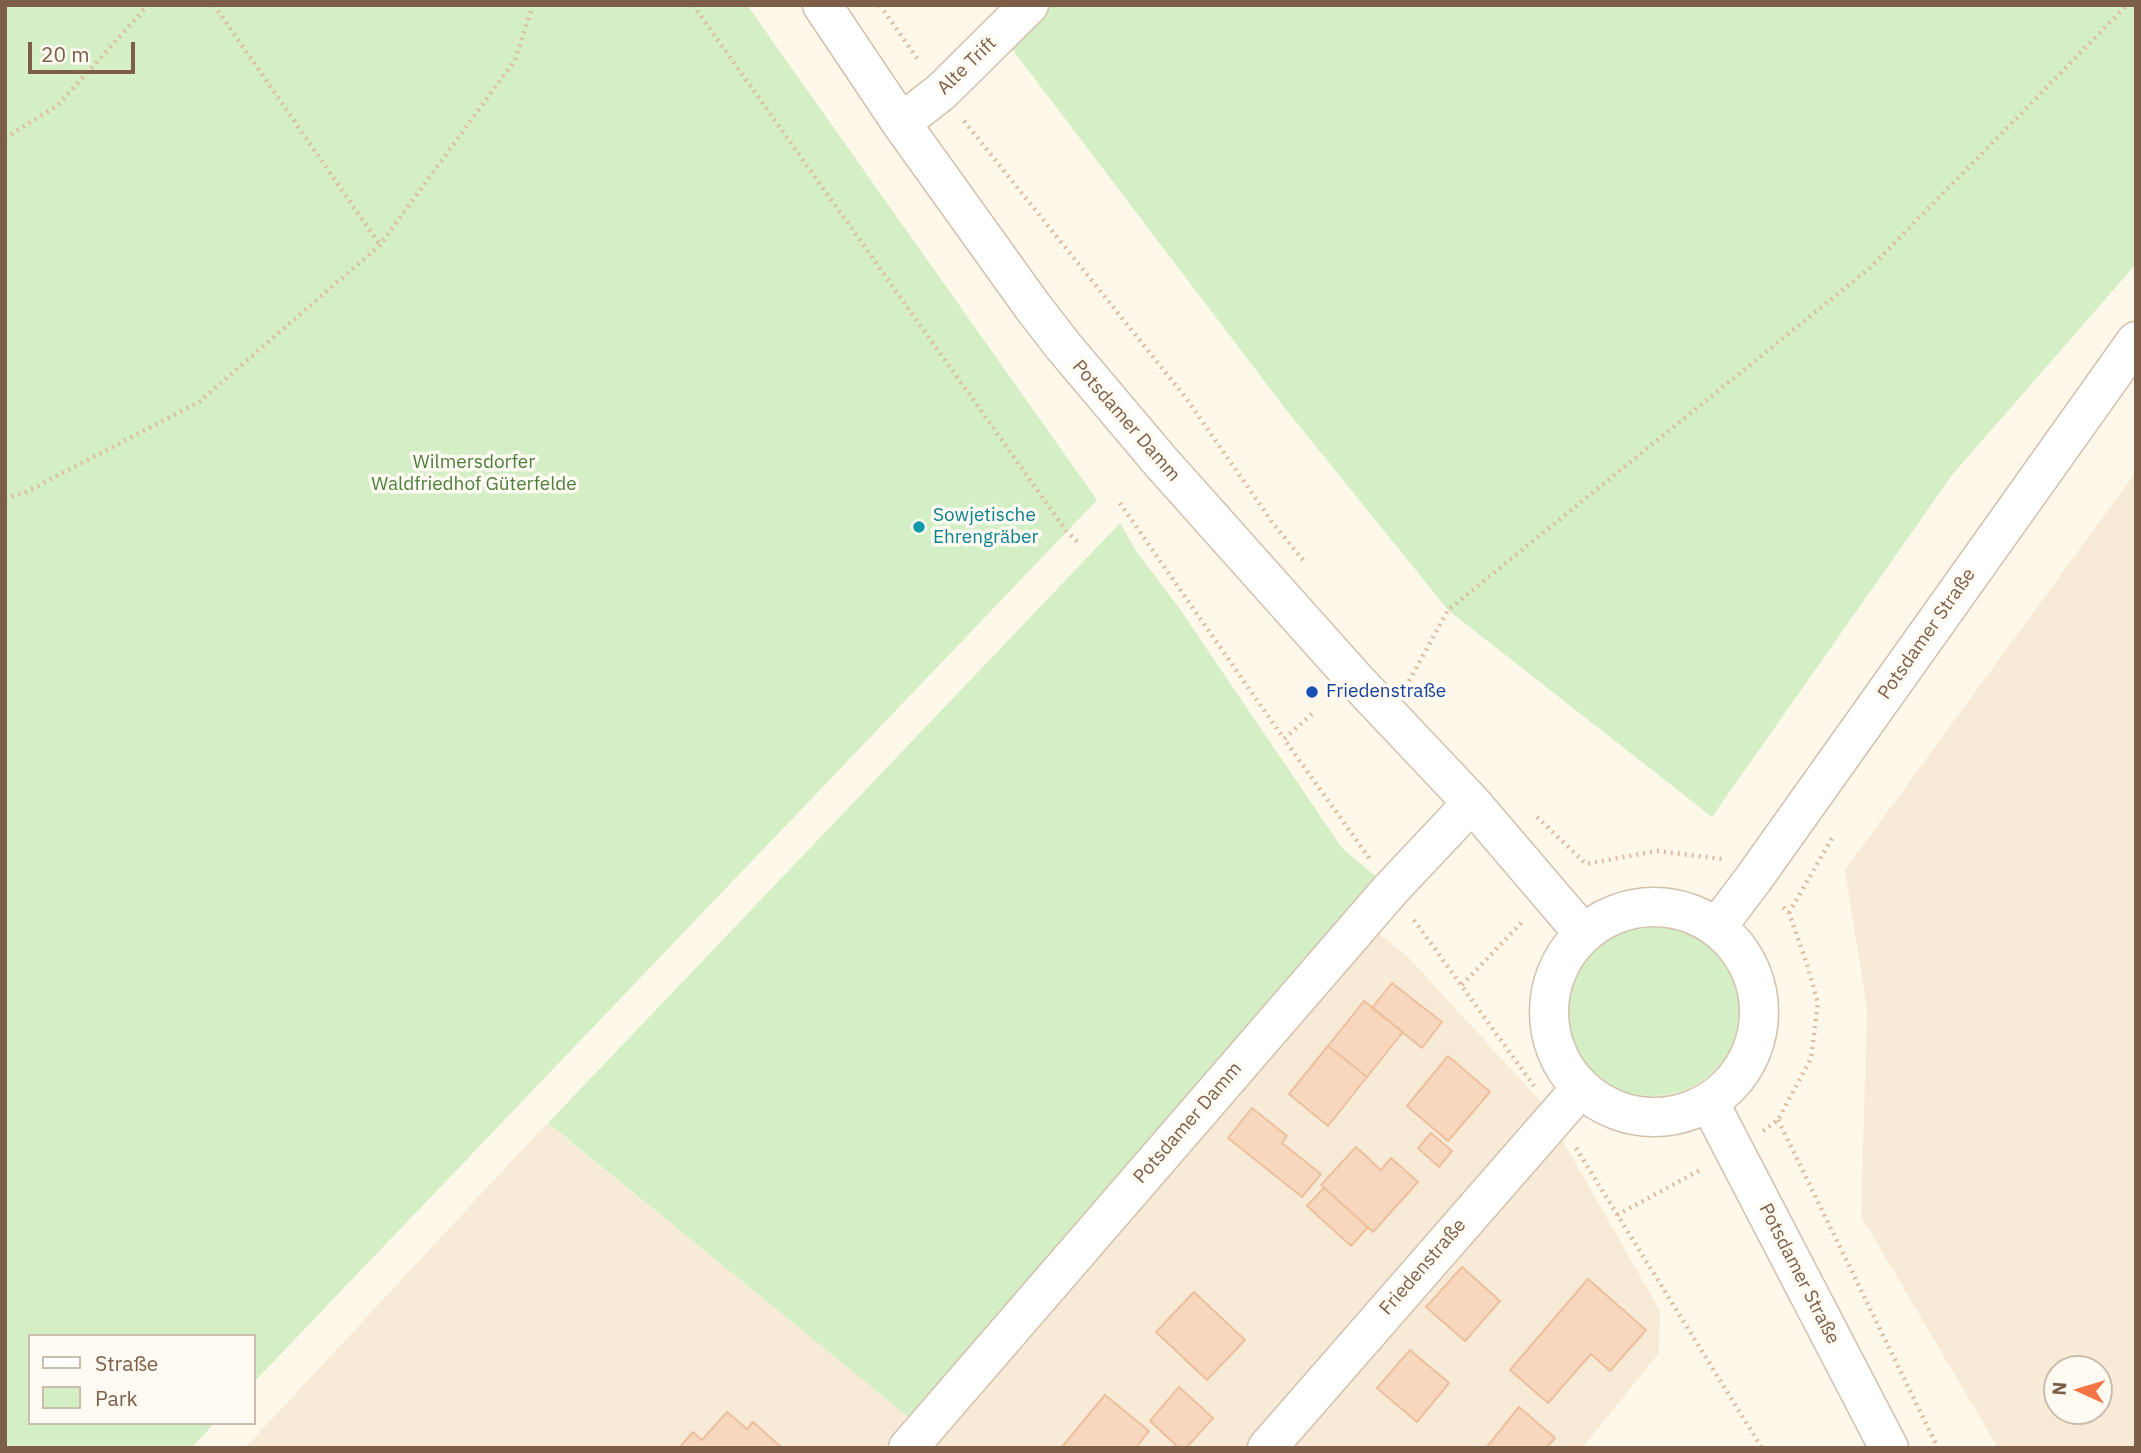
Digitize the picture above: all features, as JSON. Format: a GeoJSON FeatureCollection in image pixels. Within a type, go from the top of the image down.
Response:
{"type":"FeatureCollection","features":[{"type":"Feature","properties":{"kind":"street","name":"Potsdamer Damm"},"geometry":{"type":"LineString","coordinates":[[822,5],[901,123],[1032,307],[1098,389],[1344,667],[1472,803],[1583,933]]}},
{"type":"Feature","properties":{"kind":"street","name":"Alte Trift"},"geometry":{"type":"LineString","coordinates":[[901,123],[941,92],[1030,5]]}},
{"type":"Feature","properties":{"kind":"street","name":"Potsdamer Straße"},"geometry":{"type":"LineString","coordinates":[[1717,927],[2136,341]]}},
{"type":"Feature","properties":{"kind":"street","name":"Potsdamer Damm"},"geometry":{"type":"LineString","coordinates":[[908,1448],[1391,889],[1472,803]]}},
{"type":"Feature","properties":{"kind":"street"},"geometry":{"type":"LineString","coordinates":[[1663,906],[1691,913],[1717,927],[1740,951],[1755,982],[1759,1016],[1752,1050],[1735,1079],[1709,1102],[1677,1115],[1643,1117],[1568,1101],[1560,1060],[1549,1028],[1550,993],[1561,960],[1583,933],[1607,917],[1634,908],[1663,906]]}},
{"type":"Feature","properties":{"kind":"street","name":"Friedenstraße"},"geometry":{"type":"LineString","coordinates":[[1267,1448],[1568,1101]]}},
{"type":"Feature","properties":{"kind":"street","name":"Potsdamer Straße"},"geometry":{"type":"LineString","coordinates":[[1709,1102],[1889,1448]]}},
{"type":"Feature","properties":{"kind":"path"},"geometry":{"type":"LineString","coordinates":[[5,138],[57,106],[148,5]]}},
{"type":"Feature","properties":{"kind":"path"},"geometry":{"type":"LineString","coordinates":[[214,5],[380,245]]}},
{"type":"Feature","properties":{"kind":"path"},"geometry":{"type":"LineString","coordinates":[[5,499],[26,492],[199,402],[380,245],[515,60],[533,5]]}},
{"type":"Feature","properties":{"kind":"path"},"geometry":{"type":"LineString","coordinates":[[693,5],[1059,520],[1079,543]]}},
{"type":"Feature","properties":{"kind":"path"},"geometry":{"type":"LineString","coordinates":[[880,5],[941,92],[1186,398],[1272,522],[1306,563]]}},
{"type":"Feature","properties":{"kind":"path"},"geometry":{"type":"LineString","coordinates":[[1399,675],[1407,685],[1448,610],[1872,266],[2127,5]]}},
{"type":"Feature","properties":{"kind":"path"},"geometry":{"type":"LineString","coordinates":[[1120,503],[1391,889],[1568,1101],[1762,1448]]}},
{"type":"Feature","properties":{"kind":"path"},"geometry":{"type":"LineString","coordinates":[[1284,739],[1312,714]]}},
{"type":"Feature","properties":{"kind":"path"},"geometry":{"type":"LineString","coordinates":[[1530,810],[1586,864],[1657,851],[1722,859],[1754,878],[1789,913],[1818,1003],[1811,1058],[1778,1120],[1938,1448]]}},
{"type":"Feature","properties":{"kind":"shaded area"},"geometry":{"type":"Polygon","coordinates":[[[2136,472],[2136,1448],[1998,1448],[1861,1216],[1867,1009],[1845,870],[2136,472]]]}},
{"type":"Feature","properties":{"kind":"shaded area"},"geometry":{"type":"Polygon","coordinates":[[[1375,930],[1409,958],[1540,1101],[1660,1311],[1659,1353],[1582,1448],[245,1448],[547,1123],[923,1429],[1375,930]]]}},
{"type":"Feature","properties":{"kind":"green space","name":"Wilmersdorfer Waldfriedhof Güterfelde"},"geometry":{"type":"Polygon","coordinates":[[[5,5],[747,5],[1097,500],[256,1380],[256,1334],[28,1334],[28,1425],[213,1425],[191,1448],[5,1448],[5,5]]]}},
{"type":"Feature","properties":{"kind":"green space"},"geometry":{"type":"Polygon","coordinates":[[[1042,5],[2136,5],[2136,264],[1952,475],[1712,817],[1448,610],[1284,407],[1006,41],[1042,5]]]}},
{"type":"Feature","properties":{"kind":"green space"},"geometry":{"type":"Polygon","coordinates":[[[1120,523],[1136,551],[1177,605],[1342,848],[1391,889],[923,1429],[548,1123],[1120,523]]]}},
{"type":"Feature","properties":{"kind":"green space"},"geometry":{"type":"Polygon","coordinates":[[[1653,922],[1686,928],[1715,947],[1734,976],[1740,1009],[1734,1042],[1715,1071],[1686,1090],[1653,1096],[1620,1090],[1591,1071],[1572,1042],[1566,1009],[1572,976],[1591,947],[1620,928],[1653,922]]]}},
{"type":"Feature","properties":{"kind":"building"},"geometry":{"type":"Polygon","coordinates":[[[1392,983],[1442,1022],[1422,1048],[1372,1008],[1392,983]]]}},
{"type":"Feature","properties":{"kind":"building"},"geometry":{"type":"Polygon","coordinates":[[[1364,1001],[1403,1032],[1367,1077],[1328,1046],[1364,1001]]]}},
{"type":"Feature","properties":{"kind":"building"},"geometry":{"type":"Polygon","coordinates":[[[1328,1046],[1367,1077],[1328,1126],[1289,1094],[1328,1046]]]}},
{"type":"Feature","properties":{"kind":"building"},"geometry":{"type":"Polygon","coordinates":[[[1448,1056],[1490,1092],[1448,1141],[1407,1106],[1448,1056]]]}},
{"type":"Feature","properties":{"kind":"building"},"geometry":{"type":"Polygon","coordinates":[[[1252,1108],[1287,1136],[1282,1143],[1321,1174],[1302,1197],[1228,1138],[1252,1108]]]}},
{"type":"Feature","properties":{"kind":"building"},"geometry":{"type":"Polygon","coordinates":[[[1431,1133],[1452,1151],[1439,1167],[1418,1148],[1431,1133]]]}},
{"type":"Feature","properties":{"kind":"building"},"geometry":{"type":"Polygon","coordinates":[[[1356,1147],[1381,1170],[1391,1158],[1418,1182],[1373,1232],[1321,1185],[1356,1147]]]}},
{"type":"Feature","properties":{"kind":"building"},"geometry":{"type":"Polygon","coordinates":[[[1324,1188],[1368,1227],[1351,1246],[1307,1206],[1324,1188]]]}},
{"type":"Feature","properties":{"kind":"building"},"geometry":{"type":"Polygon","coordinates":[[[1462,1267],[1500,1301],[1465,1341],[1426,1307],[1462,1267]]]}},
{"type":"Feature","properties":{"kind":"building"},"geometry":{"type":"Polygon","coordinates":[[[1588,1279],[1646,1330],[1610,1371],[1591,1354],[1548,1403],[1510,1370],[1588,1279]]]}},
{"type":"Feature","properties":{"kind":"building"},"geometry":{"type":"Polygon","coordinates":[[[1194,1292],[1245,1340],[1207,1380],[1156,1332],[1194,1292]]]}},
{"type":"Feature","properties":{"kind":"building"},"geometry":{"type":"Polygon","coordinates":[[[1410,1350],[1449,1383],[1417,1422],[1377,1388],[1410,1350]]]}},
{"type":"Feature","properties":{"kind":"building"},"geometry":{"type":"Polygon","coordinates":[[[1179,1387],[1213,1418],[1186,1448],[1179,1448],[1150,1421],[1179,1387]]]}},
{"type":"Feature","properties":{"kind":"building"},"geometry":{"type":"Polygon","coordinates":[[[1105,1395],[1149,1431],[1136,1448],[1061,1448],[1105,1395]]]}},
{"type":"Feature","properties":{"kind":"building"},"geometry":{"type":"Polygon","coordinates":[[[1519,1407],[1555,1438],[1546,1448],[1486,1448],[1519,1407]]]}},
{"type":"Feature","properties":{"kind":"building"},"geometry":{"type":"Polygon","coordinates":[[[727,1412],[747,1429],[753,1422],[782,1448],[679,1448],[693,1432],[702,1440],[727,1412]]]}},
{"type":"Feature","properties":{"kind":"place","name":"Sowjetische Ehrengräber"},"geometry":{"type":"Point","coordinates":[919,527]}},
{"type":"Feature","properties":{"kind":"place","name":"Friedenstraße"},"geometry":{"type":"Point","coordinates":[1312,692]}}]}
